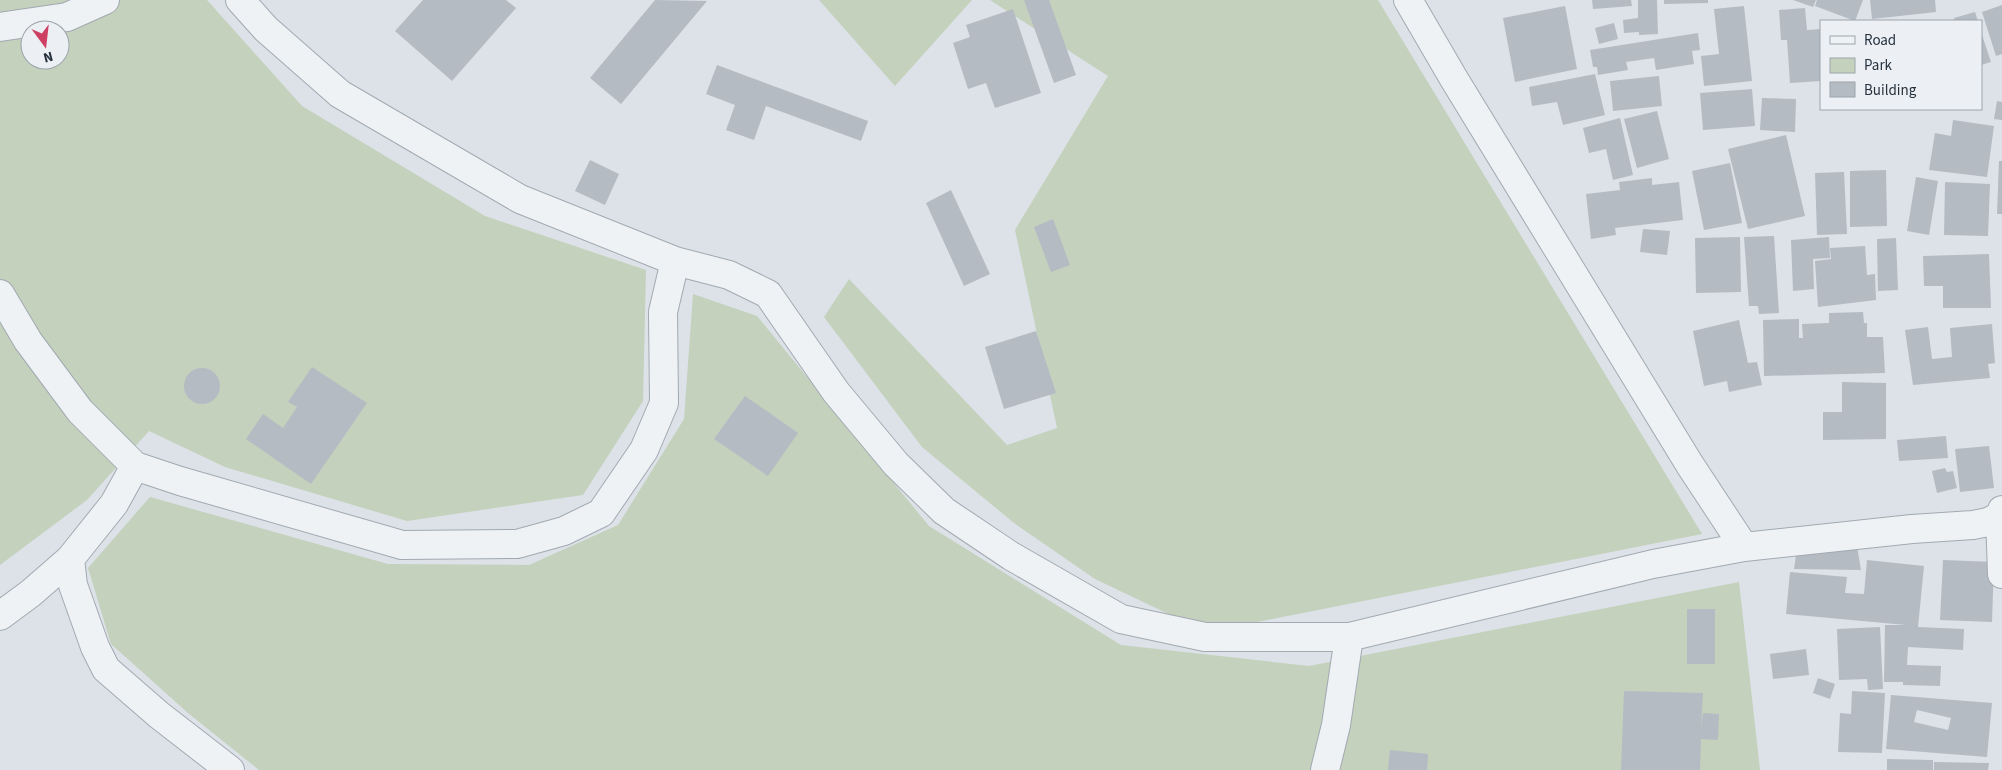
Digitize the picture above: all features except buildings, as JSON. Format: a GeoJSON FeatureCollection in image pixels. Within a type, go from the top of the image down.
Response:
{"type":"FeatureCollection","features":[{"type":"Feature","properties":{"kind":"street"},"geometry":{"type":"LineString","coordinates":[[0,27],[67,16],[105,0]]}},
{"type":"Feature","properties":{"kind":"street"},"geometry":{"type":"LineString","coordinates":[[240,0],[266,29],[340,94],[520,199],[675,261],[730,276],[768,294],[836,392],[896,464],[944,511],[1011,556],[1121,619],[1205,637],[1349,637],[1653,564],[1744,547],[1912,529],[1973,525],[1988,522],[2001,513]]}},
{"type":"Feature","properties":{"kind":"street"},"geometry":{"type":"LineString","coordinates":[[1408,0],[1459,87],[1690,465],[1744,547]]}},
{"type":"Feature","properties":{"kind":"street"},"geometry":{"type":"LineString","coordinates":[[0,294],[28,341],[80,411],[135,466],[180,481],[402,545],[517,544],[564,531],[601,513],[644,450],[664,403],[663,312],[675,261]]}},
{"type":"Feature","properties":{"kind":"street"},"geometry":{"type":"LineString","coordinates":[[0,616],[31,593],[70,559],[114,504],[135,466]]}},
{"type":"Feature","properties":{"kind":"street"},"geometry":{"type":"LineString","coordinates":[[2001,513],[2002,574]]}},
{"type":"Feature","properties":{"kind":"street"},"geometry":{"type":"LineString","coordinates":[[70,559],[73,585],[95,647],[106,669],[159,715],[230,770]]}},
{"type":"Feature","properties":{"kind":"street"},"geometry":{"type":"LineString","coordinates":[[1325,770],[1336,725],[1349,637]]}},
{"type":"Feature","properties":{"kind":"green space"},"geometry":{"type":"Polygon","coordinates":[[[0,0],[207,0],[302,106],[485,216],[646,270],[643,401],[583,495],[407,521],[225,467],[149,431],[87,500],[0,565],[0,0]]]}},
{"type":"Feature","properties":{"kind":"green space"},"geometry":{"type":"Polygon","coordinates":[[[819,0],[972,0],[895,86],[819,0]]]}},
{"type":"Feature","properties":{"kind":"green space"},"geometry":{"type":"Polygon","coordinates":[[[990,0],[1378,0],[1702,534],[1232,627],[1181,620],[1095,579],[1014,523],[922,447],[824,317],[849,279],[1007,445],[1057,428],[1015,230],[1108,76],[990,0]]]}},
{"type":"Feature","properties":{"kind":"green space"},"geometry":{"type":"Polygon","coordinates":[[[693,294],[757,316],[929,526],[1121,645],[1309,666],[1739,582],[1760,770],[259,770],[188,713],[111,644],[88,568],[150,497],[388,564],[529,565],[618,525],[684,419],[693,294]]]}}]}
